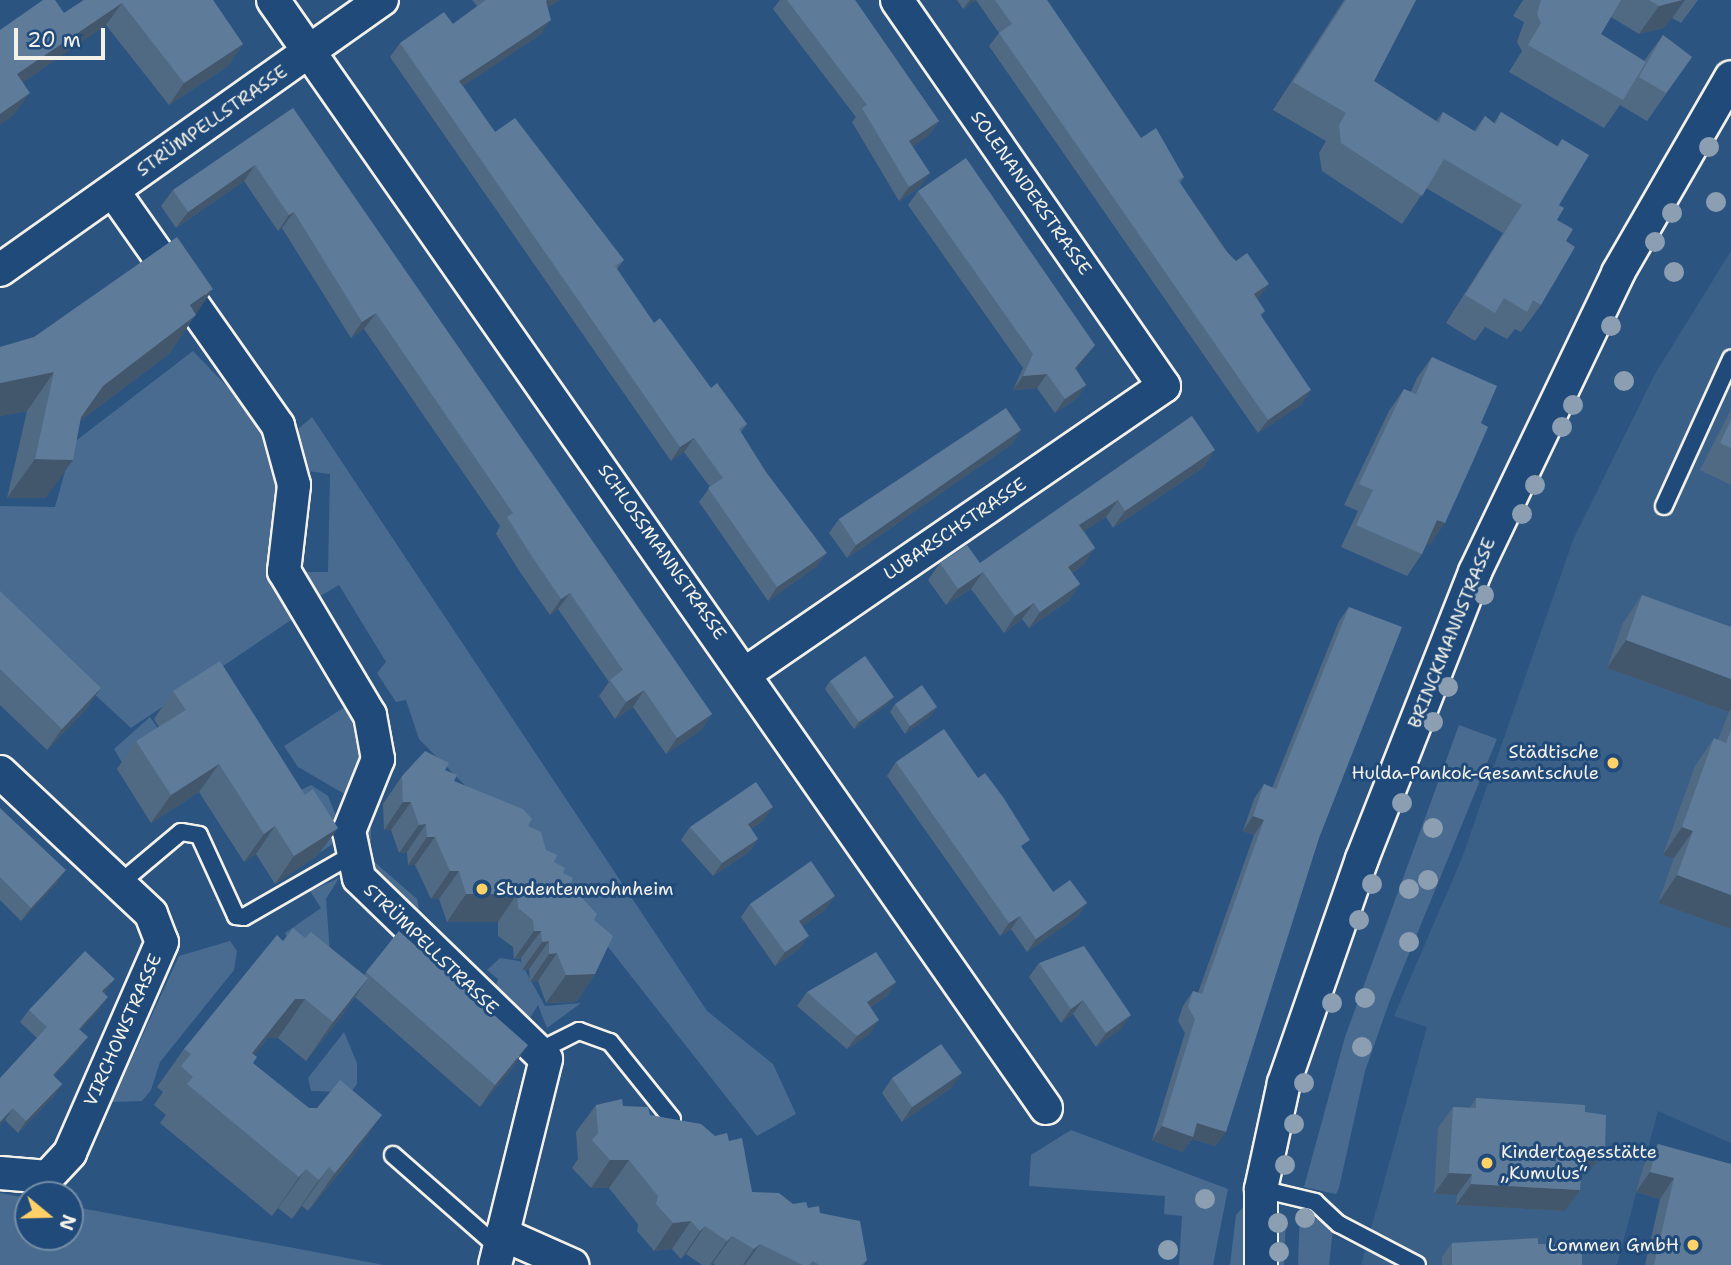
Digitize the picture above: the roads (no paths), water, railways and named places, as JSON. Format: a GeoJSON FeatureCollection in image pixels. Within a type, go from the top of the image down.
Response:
{"type":"FeatureCollection","features":[{"type":"Feature","properties":{"kind":"street","name":"SCHLOSSMANNSTRASSE"},"geometry":{"type":"LineString","coordinates":[[273,0],[746,673],[1046,1108]]}},
{"type":"Feature","properties":{"kind":"street","name":"STRÜMPELLSTRASSE"},"geometry":{"type":"LineString","coordinates":[[0,270],[382,0]]}},
{"type":"Feature","properties":{"kind":"street","name":"SOLENANDERSTRASSE"},"geometry":{"type":"LineString","coordinates":[[897,0],[1164,386]]}},
{"type":"Feature","properties":{"kind":"street","name":"BRINCKMANNSTRASSE"},"geometry":{"type":"LineString","coordinates":[[1261,1265],[1261,1189],[1284,1083],[1362,859],[1475,572],[1618,273],[1731,77]]}},
{"type":"Feature","properties":{"kind":"street"},"geometry":{"type":"LineString","coordinates":[[113,191],[278,426],[294,485],[284,571],[335,669],[370,715],[378,759],[349,831],[350,856]]}},
{"type":"Feature","properties":{"kind":"street","name":"LUBARSCHSTRASSE"},"geometry":{"type":"LineString","coordinates":[[746,673],[1164,386]]}},
{"type":"Feature","properties":{"kind":"street","name":"VIRCHOWSTRASSE"},"geometry":{"type":"LineString","coordinates":[[0,772],[151,914],[162,942],[70,1153],[48,1177],[0,1172]]}},
{"type":"Feature","properties":{"kind":"street","name":"STRÜMPELLSTRASSE"},"geometry":{"type":"LineString","coordinates":[[350,856],[359,878],[537,1052]]}},
{"type":"Feature","properties":{"kind":"street"},"geometry":{"type":"LineString","coordinates":[[537,1052],[546,1059],[499,1249],[572,1265]]}},
{"type":"Feature","properties":{"kind":"lane"},"geometry":{"type":"LineString","coordinates":[[1664,506],[1731,359]]}},
{"type":"Feature","properties":{"kind":"lane"},"geometry":{"type":"LineString","coordinates":[[119,884],[181,832],[199,835],[236,916],[244,917],[350,856]]}},
{"type":"Feature","properties":{"kind":"lane"},"geometry":{"type":"LineString","coordinates":[[537,1052],[579,1031],[610,1042],[672,1119]]}},
{"type":"Feature","properties":{"kind":"lane"},"geometry":{"type":"LineString","coordinates":[[393,1155],[499,1249]]}},
{"type":"Feature","properties":{"kind":"lane"},"geometry":{"type":"LineString","coordinates":[[1261,1189],[1315,1202],[1339,1224],[1417,1265]]}},
{"type":"Feature","properties":{"kind":"place","name":"Städtische Hulda-Pankok-Gesamtschule"},"geometry":{"type":"Point","coordinates":[1613,763]}},
{"type":"Feature","properties":{"kind":"place","name":"Studentenwohnheim"},"geometry":{"type":"Point","coordinates":[482,889]}},
{"type":"Feature","properties":{"kind":"place","name":"Kindertagesstätte „Kumulus“"},"geometry":{"type":"Point","coordinates":[1487,1163]}},
{"type":"Feature","properties":{"kind":"place","name":"Lommen GmbH"},"geometry":{"type":"Point","coordinates":[1693,1245]}}]}
